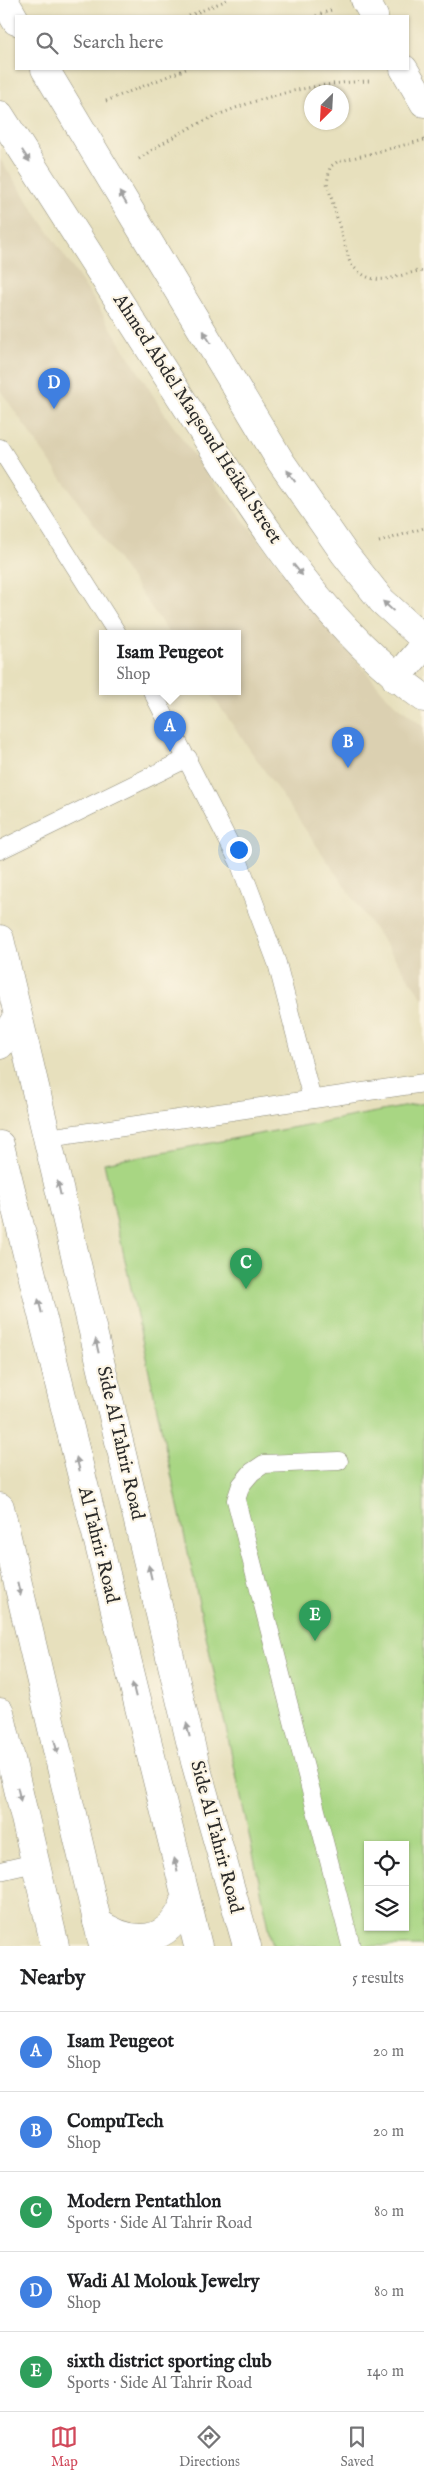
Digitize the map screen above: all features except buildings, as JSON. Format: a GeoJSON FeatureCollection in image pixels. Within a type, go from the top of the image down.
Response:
{"type":"FeatureCollection","features":[{"type":"Feature","properties":{"kind":"street"},"geometry":{"type":"LineString","coordinates":[[4,0],[15,19]]}},
{"type":"Feature","properties":{"kind":"street"},"geometry":{"type":"LineString","coordinates":[[365,0],[373,15]]}},
{"type":"Feature","properties":{"kind":"street"},"geometry":{"type":"LineString","coordinates":[[46,70],[281,462],[344,553],[382,601],[424,639]]}},
{"type":"Feature","properties":{"kind":"street"},"geometry":{"type":"LineString","coordinates":[[407,74],[424,103]]}},
{"type":"Feature","properties":{"kind":"street","name":"Ahmed Abdel Maqsoud Heikal Street"},"geometry":{"type":"LineString","coordinates":[[0,115],[241,491],[288,558],[338,620],[396,679],[424,698]]}},
{"type":"Feature","properties":{"kind":"street"},"geometry":{"type":"LineString","coordinates":[[396,679],[424,646]]}},
{"type":"Feature","properties":{"kind":"street","name":"Side Al Tahrir Road"},"geometry":{"type":"LineString","coordinates":[[0,939],[195,1762],[247,1946]]}},
{"type":"Feature","properties":{"kind":"street"},"geometry":{"type":"LineString","coordinates":[[0,1046],[18,1017]]}},
{"type":"Feature","properties":{"kind":"street","name":"Al Tahrir Road"},"geometry":{"type":"LineString","coordinates":[[0,1144],[185,1901],[198,1946]]}},
{"type":"Feature","properties":{"kind":"street"},"geometry":{"type":"LineString","coordinates":[[0,1507],[100,1934],[136,1941],[150,1939],[163,1933],[173,1925],[185,1901]]}},
{"type":"Feature","properties":{"kind":"street"},"geometry":{"type":"LineString","coordinates":[[0,1712],[55,1946]]}},
{"type":"Feature","properties":{"kind":"lane"},"geometry":{"type":"LineString","coordinates":[[0,448],[115,630]]}},
{"type":"Feature","properties":{"kind":"lane"},"geometry":{"type":"LineString","coordinates":[[154,695],[240,862],[278,963],[312,1099]]}},
{"type":"Feature","properties":{"kind":"lane"},"geometry":{"type":"LineString","coordinates":[[0,850],[188,758]]}},
{"type":"Feature","properties":{"kind":"lane"},"geometry":{"type":"LineString","coordinates":[[48,1138],[424,1083]]}},
{"type":"Feature","properties":{"kind":"lane"},"geometry":{"type":"LineString","coordinates":[[339,1461],[264,1464],[252,1472],[241,1485],[236,1500],[351,1946]]}},
{"type":"Feature","properties":{"kind":"lane"},"geometry":{"type":"LineString","coordinates":[[0,1871],[35,1863]]}},
{"type":"Feature","properties":{"kind":"path"},"geometry":{"type":"LineString","coordinates":[[191,15],[227,0]]}},
{"type":"Feature","properties":{"kind":"path"},"geometry":{"type":"LineString","coordinates":[[73,115],[184,70]]}},
{"type":"Feature","properties":{"kind":"path"},"geometry":{"type":"LineString","coordinates":[[111,179],[152,150],[199,124],[249,104],[302,89],[407,74]]}},
{"type":"Feature","properties":{"kind":"path"},"geometry":{"type":"LineString","coordinates":[[424,140],[337,162],[330,167],[327,183],[350,262],[357,271],[367,278],[378,280],[418,270],[424,272]]}},
{"type":"Feature","properties":{"kind":"path"},"geometry":{"type":"LineString","coordinates":[[344,553],[424,528]]}},
{"type":"Feature","properties":{"kind":"shaded area"},"geometry":{"type":"Polygon","coordinates":[[[0,159],[92,297],[166,416],[207,474],[316,612],[388,698],[424,727],[424,1000],[212,695],[241,695],[241,630],[167,630],[0,390],[0,159]]]}},
{"type":"Feature","properties":{"kind":"green space"},"geometry":{"type":"Polygon","coordinates":[[[424,1103],[424,1946],[273,1946],[104,1163],[424,1103]]]}},
{"type":"Feature","properties":{"kind":"place","name":"Wadi Al Molouk Jewelry"},"geometry":{"type":"Point","coordinates":[54,409]}},
{"type":"Feature","properties":{"kind":"place","name":"Isam Peugeot"},"geometry":{"type":"Point","coordinates":[170,752]}},
{"type":"Feature","properties":{"kind":"place","name":"CompuTech"},"geometry":{"type":"Point","coordinates":[348,768]}},
{"type":"Feature","properties":{"kind":"place","name":"Modern Pentathlon"},"geometry":{"type":"Point","coordinates":[246,1289]}},
{"type":"Feature","properties":{"kind":"place","name":"sixth district sporting club"},"geometry":{"type":"Point","coordinates":[315,1641]}}]}
